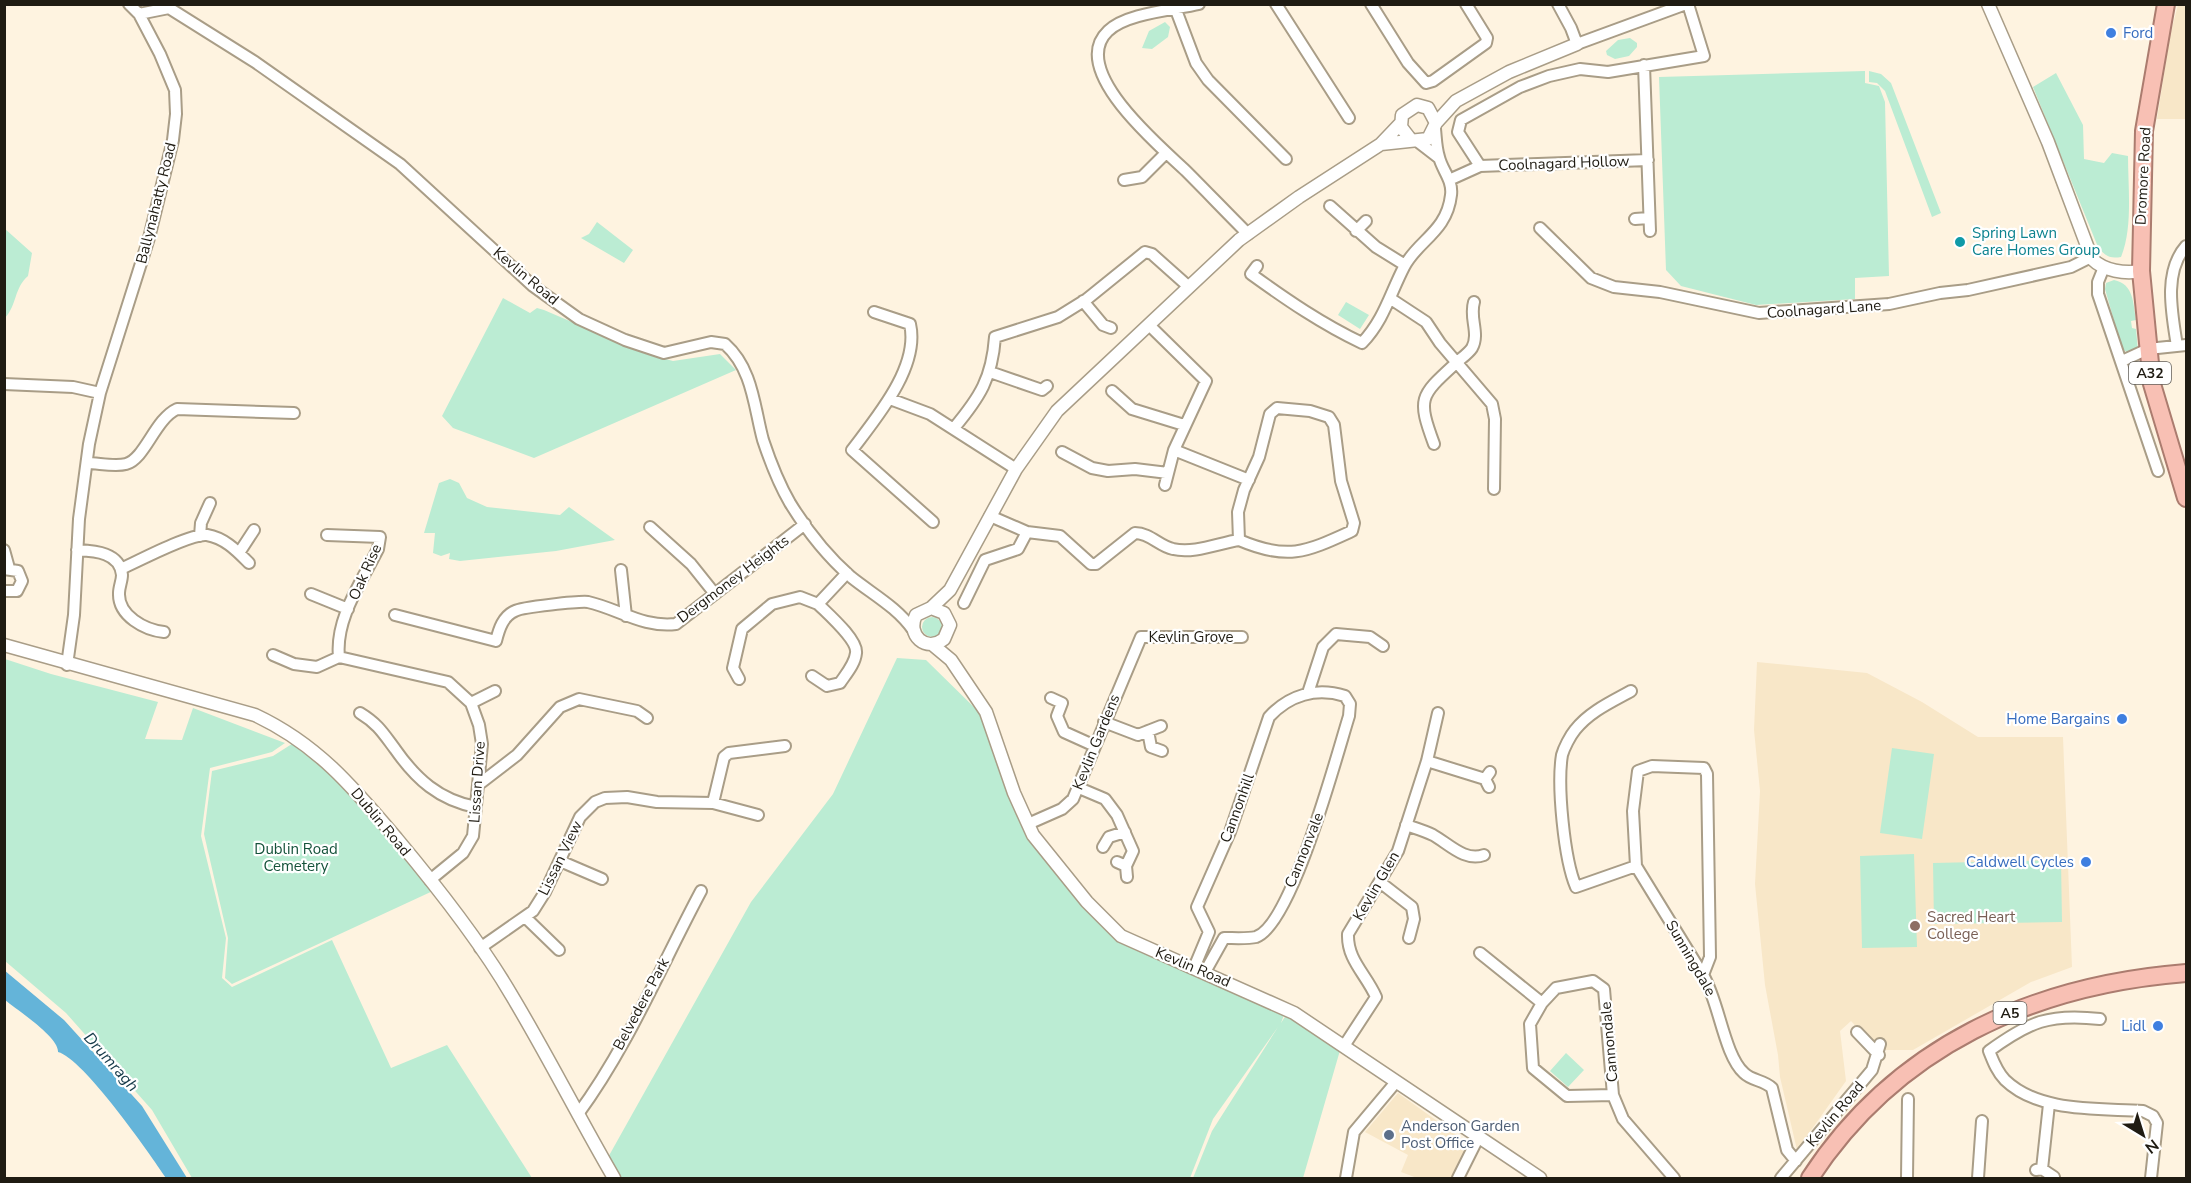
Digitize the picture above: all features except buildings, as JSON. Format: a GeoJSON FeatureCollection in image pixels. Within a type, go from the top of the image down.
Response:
{"type":"FeatureCollection","features":[{"type":"Feature","properties":{"kind":"highway","name":"Dromore Road"},"geometry":{"type":"LineString","coordinates":[[2166,4],[2144,131],[2141,271],[2152,384],[2187,498]]}},
{"type":"Feature","properties":{"kind":"highway","name":"A5"},"geometry":{"type":"LineString","coordinates":[[1810,1179],[1860,1113],[1885,1089],[1915,1065],[1974,1029],[2064,993],[2137,978],[2187,973]]}},
{"type":"Feature","properties":{"kind":"street","name":"Ballynahatty Road"},"geometry":{"type":"LineString","coordinates":[[67,665],[87,463],[100,393],[149,238],[176,114],[175,90],[139,14],[129,4]]}},
{"type":"Feature","properties":{"kind":"street"},"geometry":{"type":"LineString","coordinates":[[1199,4],[1124,20],[1106,32],[1100,46],[1099,63],[1111,93],[1166,153],[1248,234]]}},
{"type":"Feature","properties":{"kind":"street"},"geometry":{"type":"LineString","coordinates":[[1276,4],[1349,118]]}},
{"type":"Feature","properties":{"kind":"street"},"geometry":{"type":"LineString","coordinates":[[1371,4],[1408,63],[1426,82],[1452,68],[1486,43],[1487,38],[1466,4]]}},
{"type":"Feature","properties":{"kind":"street"},"geometry":{"type":"LineString","coordinates":[[1558,4],[1577,44]]}},
{"type":"Feature","properties":{"kind":"street"},"geometry":{"type":"LineString","coordinates":[[950,590],[947,616],[950,625],[948,635],[933,645],[919,640],[913,630],[916,615],[931,608],[950,590],[1016,469],[1057,411],[1248,234],[1382,144],[1401,123],[1406,110],[1456,101],[1509,72],[1577,44],[1687,4]]}},
{"type":"Feature","properties":{"kind":"street","name":"Coolnagard Hollow"},"geometry":{"type":"LineString","coordinates":[[1480,166],[1458,132],[1461,120],[1520,87],[1549,76],[1580,69],[1608,72],[1704,56],[1687,4]]}},
{"type":"Feature","properties":{"kind":"street"},"geometry":{"type":"LineString","coordinates":[[1988,4],[2048,142],[2091,257],[2104,267],[2120,272],[2141,271]]}},
{"type":"Feature","properties":{"kind":"street","name":"Kevlin Road"},"geometry":{"type":"LineString","coordinates":[[139,14],[169,8],[255,62],[335,117],[351,132],[400,164],[533,286],[579,319],[625,340],[664,353],[711,342],[725,344],[742,365],[774,468],[790,502],[805,524],[847,573],[897,611],[913,630]]}},
{"type":"Feature","properties":{"kind":"street"},"geometry":{"type":"LineString","coordinates":[[1176,9],[1196,63],[1209,80],[1286,159]]}},
{"type":"Feature","properties":{"kind":"street"},"geometry":{"type":"LineString","coordinates":[[1644,65],[1650,231]]}},
{"type":"Feature","properties":{"kind":"street"},"geometry":{"type":"LineString","coordinates":[[1382,144],[1428,139],[1456,101]]}},
{"type":"Feature","properties":{"kind":"street"},"geometry":{"type":"LineString","coordinates":[[1257,266],[1251,274],[1294,305],[1335,330],[1362,343],[1387,310],[1405,265],[1432,237],[1446,215],[1451,195],[1449,180],[1439,158],[1436,126],[1432,112],[1422,106]]}},
{"type":"Feature","properties":{"kind":"street"},"geometry":{"type":"LineString","coordinates":[[1401,123],[1403,132],[1439,158]]}},
{"type":"Feature","properties":{"kind":"street"},"geometry":{"type":"LineString","coordinates":[[1124,180],[1142,177],[1166,153]]}},
{"type":"Feature","properties":{"kind":"street","name":"Coolnagard Hollow"},"geometry":{"type":"LineString","coordinates":[[1449,180],[1480,166],[1648,160]]}},
{"type":"Feature","properties":{"kind":"street"},"geometry":{"type":"LineString","coordinates":[[1330,206],[1376,247],[1405,265]]}},
{"type":"Feature","properties":{"kind":"street"},"geometry":{"type":"LineString","coordinates":[[1635,219],[1649,218]]}},
{"type":"Feature","properties":{"kind":"street"},"geometry":{"type":"LineString","coordinates":[[1356,231],[1366,221]]}},
{"type":"Feature","properties":{"kind":"street","name":"Coolnagard Lane"},"geometry":{"type":"LineString","coordinates":[[1539,228],[1591,278],[1614,287],[1660,292],[1759,314],[1889,304],[1940,293],[1968,290],[2071,267],[2091,257]]}},
{"type":"Feature","properties":{"kind":"street"},"geometry":{"type":"LineString","coordinates":[[2121,361],[2148,349],[2182,345],[2171,307],[2173,275],[2179,255],[2187,246]]}},
{"type":"Feature","properties":{"kind":"street"},"geometry":{"type":"LineString","coordinates":[[954,428],[975,402],[990,372],[995,337],[1058,317],[1083,301],[1145,252],[1152,254],[1189,287]]}},
{"type":"Feature","properties":{"kind":"street"},"geometry":{"type":"LineString","coordinates":[[2104,267],[2098,282],[2098,294],[2158,471]]}},
{"type":"Feature","properties":{"kind":"street"},"geometry":{"type":"LineString","coordinates":[[1391,299],[1426,322],[1492,404],[1495,418],[1494,489]]}},
{"type":"Feature","properties":{"kind":"street"},"geometry":{"type":"LineString","coordinates":[[1083,301],[1103,325],[1111,327]]}},
{"type":"Feature","properties":{"kind":"street"},"geometry":{"type":"LineString","coordinates":[[1434,444],[1423,404],[1426,391],[1470,351],[1476,338],[1471,311],[1474,302]]}},
{"type":"Feature","properties":{"kind":"street"},"geometry":{"type":"LineString","coordinates":[[874,312],[910,324],[912,335],[899,384],[852,450],[933,522]]}},
{"type":"Feature","properties":{"kind":"street"},"geometry":{"type":"LineString","coordinates":[[1062,452],[1092,468],[1108,471],[1135,469],[1166,479],[1184,425],[1206,381],[1149,325]]}},
{"type":"Feature","properties":{"kind":"street"},"geometry":{"type":"LineString","coordinates":[[990,372],[1042,390],[1047,386]]}},
{"type":"Feature","properties":{"kind":"street"},"geometry":{"type":"LineString","coordinates":[[4,384],[73,387],[100,393]]}},
{"type":"Feature","properties":{"kind":"street"},"geometry":{"type":"LineString","coordinates":[[1112,391],[1132,409],[1184,425]]}},
{"type":"Feature","properties":{"kind":"street"},"geometry":{"type":"LineString","coordinates":[[890,399],[930,414],[997,459],[1016,469]]}},
{"type":"Feature","properties":{"kind":"street"},"geometry":{"type":"LineString","coordinates":[[990,516],[1027,532],[1060,536],[1091,564],[1096,564],[1135,533],[1143,533],[1172,549],[1185,550],[1239,540],[1264,551],[1288,554],[1352,531],[1354,523],[1341,481],[1334,425],[1329,417],[1310,411],[1277,408],[1270,414],[1238,512],[1239,540]]}},
{"type":"Feature","properties":{"kind":"street"},"geometry":{"type":"LineString","coordinates":[[87,463],[125,464],[136,458],[157,427],[177,409],[294,412]]}},
{"type":"Feature","properties":{"kind":"street"},"geometry":{"type":"LineString","coordinates":[[1174,450],[1249,480]]}},
{"type":"Feature","properties":{"kind":"street"},"geometry":{"type":"LineString","coordinates":[[200,536],[201,523],[210,504]]}},
{"type":"Feature","properties":{"kind":"street","name":"Dergmoney Heights"},"geometry":{"type":"LineString","coordinates":[[395,615],[496,640],[500,626],[515,610],[585,602],[660,626],[676,624],[805,524]]}},
{"type":"Feature","properties":{"kind":"street"},"geometry":{"type":"LineString","coordinates":[[650,526],[691,564],[715,594]]}},
{"type":"Feature","properties":{"kind":"street"},"geometry":{"type":"LineString","coordinates":[[239,553],[254,530]]}},
{"type":"Feature","properties":{"kind":"street"},"geometry":{"type":"LineString","coordinates":[[964,603],[985,560],[1018,549],[1027,532]]}},
{"type":"Feature","properties":{"kind":"street"},"geometry":{"type":"LineString","coordinates":[[120,569],[178,543],[206,535],[230,544],[249,563]]}},
{"type":"Feature","properties":{"kind":"street","name":"Oak Rise"},"geometry":{"type":"LineString","coordinates":[[327,535],[380,537],[378,549],[348,609],[338,642],[339,657]]}},
{"type":"Feature","properties":{"kind":"street"},"geometry":{"type":"LineString","coordinates":[[4,550],[7,569],[21,574],[21,585],[12,592],[4,591]]}},
{"type":"Feature","properties":{"kind":"street"},"geometry":{"type":"LineString","coordinates":[[77,550],[101,552],[114,559],[120,569],[119,601],[123,609],[149,631],[164,632]]}},
{"type":"Feature","properties":{"kind":"street"},"geometry":{"type":"LineString","coordinates":[[621,570],[626,616]]}},
{"type":"Feature","properties":{"kind":"street"},"geometry":{"type":"LineString","coordinates":[[819,604],[847,573]]}},
{"type":"Feature","properties":{"kind":"street"},"geometry":{"type":"LineString","coordinates":[[311,594],[348,609]]}},
{"type":"Feature","properties":{"kind":"street"},"geometry":{"type":"LineString","coordinates":[[739,679],[733,668],[742,629],[772,604],[800,597],[819,604],[856,647],[856,655],[840,683],[827,686],[813,676]]}},
{"type":"Feature","properties":{"kind":"street"},"geometry":{"type":"LineString","coordinates":[[931,608],[947,616]]}},
{"type":"Feature","properties":{"kind":"street","name":"Kevlin Road"},"geometry":{"type":"LineString","coordinates":[[897,611],[916,615]]}},
{"type":"Feature","properties":{"kind":"street"},"geometry":{"type":"LineString","coordinates":[[1308,693],[1323,647],[1336,634],[1370,637],[1383,646]]}},
{"type":"Feature","properties":{"kind":"street","name":"Kevlin Road"},"geometry":{"type":"LineString","coordinates":[[948,635],[951,660]]}},
{"type":"Feature","properties":{"kind":"street","name":"Kevlin Grove"},"geometry":{"type":"LineString","coordinates":[[1140,637],[1242,637]]}},
{"type":"Feature","properties":{"kind":"street","name":"Kevlin Gardens"},"geometry":{"type":"LineString","coordinates":[[1028,824],[1062,809],[1079,788],[1140,637]]}},
{"type":"Feature","properties":{"kind":"street","name":"Dublin Road"},"geometry":{"type":"LineString","coordinates":[[4,645],[67,665],[244,712],[278,726],[317,752],[335,768],[430,880],[480,948],[512,995],[614,1179]]}},
{"type":"Feature","properties":{"kind":"street","name":"Kevlin Road"},"geometry":{"type":"LineString","coordinates":[[933,645],[951,660],[986,712],[1028,824],[1045,851],[1102,920],[1121,936],[1284,1008],[1344,1046],[1539,1179]]}},
{"type":"Feature","properties":{"kind":"street"},"geometry":{"type":"LineString","coordinates":[[273,655],[294,664],[317,667],[339,657],[448,682],[471,703],[495,691]]}},
{"type":"Feature","properties":{"kind":"street","name":"Cannonhill"},"geometry":{"type":"LineString","coordinates":[[1200,970],[1209,932],[1197,907],[1230,832],[1269,717],[1281,704],[1316,690],[1337,693]]}},
{"type":"Feature","properties":{"kind":"street"},"geometry":{"type":"LineString","coordinates":[[1631,691],[1589,715],[1574,731],[1563,754],[1563,820],[1570,872],[1576,887],[1636,866]]}},
{"type":"Feature","properties":{"kind":"street","name":"Cannonvale"},"geometry":{"type":"LineString","coordinates":[[1200,970],[1224,938],[1257,936],[1268,927],[1295,881],[1316,828],[1349,716],[1348,700],[1337,693]]}},
{"type":"Feature","properties":{"kind":"street"},"geometry":{"type":"LineString","coordinates":[[1051,698],[1062,703],[1057,716],[1064,732],[1095,746]]}},
{"type":"Feature","properties":{"kind":"street"},"geometry":{"type":"LineString","coordinates":[[478,785],[517,754],[560,707],[579,699],[637,711],[647,718]]}},
{"type":"Feature","properties":{"kind":"street","name":"Lissan Drive"},"geometry":{"type":"LineString","coordinates":[[430,880],[463,853],[473,836],[482,744],[479,725],[471,703]]}},
{"type":"Feature","properties":{"kind":"street"},"geometry":{"type":"LineString","coordinates":[[360,713],[376,723],[396,752],[425,784],[456,803],[476,807]]}},
{"type":"Feature","properties":{"kind":"street","name":"Kevlin Glen"},"geometry":{"type":"LineString","coordinates":[[1344,1046],[1376,997],[1369,981],[1354,963],[1348,934],[1381,883],[1398,850],[1427,760],[1438,713]]}},
{"type":"Feature","properties":{"kind":"street"},"geometry":{"type":"LineString","coordinates":[[1104,722],[1138,735],[1161,726]]}},
{"type":"Feature","properties":{"kind":"street"},"geometry":{"type":"LineString","coordinates":[[1148,731],[1151,747],[1162,752]]}},
{"type":"Feature","properties":{"kind":"street"},"geometry":{"type":"LineString","coordinates":[[713,803],[724,757],[729,753],[785,746]]}},
{"type":"Feature","properties":{"kind":"street"},"geometry":{"type":"LineString","coordinates":[[1427,760],[1488,779]]}},
{"type":"Feature","properties":{"kind":"street","name":"Sunningdale"},"geometry":{"type":"LineString","coordinates":[[1703,975],[1710,957],[1707,774],[1704,768],[1652,766],[1638,771],[1633,811],[1636,866],[1710,987],[1736,1062],[1746,1076],[1765,1082],[1772,1088],[1787,1150],[1796,1161]]}},
{"type":"Feature","properties":{"kind":"street"},"geometry":{"type":"LineString","coordinates":[[1079,788],[1106,799],[1125,832],[1133,851],[1123,868]]}},
{"type":"Feature","properties":{"kind":"street","name":"Lissan View"},"geometry":{"type":"LineString","coordinates":[[480,948],[526,918],[545,892],[580,817],[596,802],[605,798],[713,803],[758,815]]}},
{"type":"Feature","properties":{"kind":"street"},"geometry":{"type":"LineString","coordinates":[[1406,825],[1431,834],[1460,852],[1479,860]]}},
{"type":"Feature","properties":{"kind":"street"},"geometry":{"type":"LineString","coordinates":[[1104,847],[1109,837],[1125,832]]}},
{"type":"Feature","properties":{"kind":"street"},"geometry":{"type":"LineString","coordinates":[[560,861],[602,879]]}},
{"type":"Feature","properties":{"kind":"street"},"geometry":{"type":"LineString","coordinates":[[1381,883],[1412,907],[1414,919],[1410,941]]}},
{"type":"Feature","properties":{"kind":"street","name":"Belvedere Park"},"geometry":{"type":"LineString","coordinates":[[578,1114],[598,1084],[701,891]]}},
{"type":"Feature","properties":{"kind":"street"},"geometry":{"type":"LineString","coordinates":[[526,918],[559,951]]}},
{"type":"Feature","properties":{"kind":"street"},"geometry":{"type":"LineString","coordinates":[[1480,953],[1542,1003]]}},
{"type":"Feature","properties":{"kind":"street","name":"Cannondale"},"geometry":{"type":"LineString","coordinates":[[1613,1095],[1567,1096],[1533,1068],[1530,1024],[1542,1003],[1556,987],[1593,981],[1604,989],[1613,1095],[1623,1119],[1674,1179]]}},
{"type":"Feature","properties":{"kind":"street"},"geometry":{"type":"LineString","coordinates":[[2100,1019],[2070,1015],[2026,1032],[1989,1051],[2003,1079],[2049,1104],[2143,1111],[2153,1116],[2157,1123],[2151,1179]]}},
{"type":"Feature","properties":{"kind":"street","name":"Kevlin Road"},"geometry":{"type":"LineString","coordinates":[[1781,1179],[1872,1070],[1880,1050],[1857,1032]]}},
{"type":"Feature","properties":{"kind":"street"},"geometry":{"type":"LineString","coordinates":[[1346,1179],[1354,1132],[1396,1082]]}},
{"type":"Feature","properties":{"kind":"street"},"geometry":{"type":"LineString","coordinates":[[1907,1179],[1908,1099]]}},
{"type":"Feature","properties":{"kind":"street"},"geometry":{"type":"LineString","coordinates":[[2049,1104],[2038,1170],[2054,1178]]}},
{"type":"Feature","properties":{"kind":"street"},"geometry":{"type":"LineString","coordinates":[[1978,1179],[1982,1121]]}},
{"type":"Feature","properties":{"kind":"street"},"geometry":{"type":"LineString","coordinates":[[1458,1179],[1478,1138]]}},
{"type":"Feature","properties":{"kind":"shaded area"},"geometry":{"type":"Polygon","coordinates":[[[2178,5],[2186,5],[2186,119],[2157,119],[2170,35],[2178,5]]]}},
{"type":"Feature","properties":{"kind":"shaded area","name":"Sacred Heart College"},"geometry":{"type":"Polygon","coordinates":[[[1757,662],[1867,673],[1922,702],[1978,737],[2063,737],[2072,967],[2031,982],[1913,1050],[1878,1050],[1851,1021],[1840,1031],[1846,1081],[1797,1150],[1780,1077],[1765,985],[1755,884],[1760,791],[1754,730],[1757,662]]]}},
{"type":"Feature","properties":{"kind":"shaded area"},"geometry":{"type":"Polygon","coordinates":[[[1398,1093],[1468,1143],[1454,1178],[1417,1178],[1401,1172],[1408,1155],[1365,1132],[1398,1093]]]}},
{"type":"Feature","properties":{"kind":"green space"},"geometry":{"type":"Polygon","coordinates":[[[1165,22],[1170,27],[1168,37],[1152,49],[1142,48],[1149,31],[1165,22]]]}},
{"type":"Feature","properties":{"kind":"green space"},"geometry":{"type":"Polygon","coordinates":[[[1630,38],[1637,43],[1637,47],[1629,56],[1615,59],[1607,55],[1606,51],[1618,40],[1630,38]]]}},
{"type":"Feature","properties":{"kind":"green space"},"geometry":{"type":"Polygon","coordinates":[[[1865,71],[1865,83],[1879,86],[1885,102],[1889,276],[1855,278],[1855,299],[1756,305],[1681,286],[1666,270],[1659,77],[1865,71]]]}},
{"type":"Feature","properties":{"kind":"green space"},"geometry":{"type":"Polygon","coordinates":[[[1869,71],[1881,74],[1891,83],[1941,213],[1932,217],[1885,91],[1877,83],[1869,82],[1869,71]]]}},
{"type":"Feature","properties":{"kind":"green space"},"geometry":{"type":"Polygon","coordinates":[[[2056,73],[2083,125],[2084,159],[2104,163],[2112,153],[2128,156],[2128,220],[2125,246],[2121,257],[2108,256],[2098,247],[2033,87],[2056,73]]]}},
{"type":"Feature","properties":{"kind":"green space"},"geometry":{"type":"Polygon","coordinates":[[[597,222],[633,250],[624,263],[581,238],[589,234],[597,222]]]}},
{"type":"Feature","properties":{"kind":"green space"},"geometry":{"type":"Polygon","coordinates":[[[4,228],[32,253],[28,276],[20,286],[12,308],[5,318],[4,228]]]}},
{"type":"Feature","properties":{"kind":"green space"},"geometry":{"type":"Polygon","coordinates":[[[2114,280],[2121,282],[2129,290],[2133,301],[2136,320],[2131,321],[2132,328],[2136,329],[2138,351],[2130,354],[2122,349],[2105,289],[2106,283],[2114,280]]]}},
{"type":"Feature","properties":{"kind":"green space"},"geometry":{"type":"Polygon","coordinates":[[[503,298],[530,313],[537,308],[544,310],[644,353],[673,361],[720,354],[736,370],[534,458],[453,428],[442,416],[503,298]]]}},
{"type":"Feature","properties":{"kind":"green space"},"geometry":{"type":"Polygon","coordinates":[[[1346,302],[1369,315],[1360,329],[1338,315],[1346,302]]]}},
{"type":"Feature","properties":{"kind":"green space"},"geometry":{"type":"Polygon","coordinates":[[[450,479],[459,483],[467,498],[487,507],[560,515],[569,507],[615,540],[556,551],[460,561],[449,559],[450,553],[441,556],[433,553],[435,533],[424,533],[439,483],[450,479]]]}},
{"type":"Feature","properties":{"kind":"green space"},"geometry":{"type":"Polygon","coordinates":[[[932,617],[939,620],[942,627],[939,634],[932,637],[925,634],[922,627],[925,620],[932,617]]]}},
{"type":"Feature","properties":{"kind":"green space"},"geometry":{"type":"Polygon","coordinates":[[[897,658],[926,660],[981,714],[1016,810],[1115,938],[1135,950],[1285,1012],[1281,1023],[1288,1012],[1341,1047],[1303,1178],[1193,1178],[1212,1131],[1278,1027],[1213,1119],[1190,1178],[614,1178],[606,1161],[751,902],[833,794],[897,658]]]}},
{"type":"Feature","properties":{"kind":"green space"},"geometry":{"type":"Polygon","coordinates":[[[5,659],[51,674],[158,702],[145,739],[182,740],[193,708],[285,743],[272,752],[210,768],[201,836],[226,938],[222,978],[232,987],[332,940],[391,1068],[447,1045],[532,1178],[192,1178],[152,1110],[66,1013],[5,961],[5,659]]]}},
{"type":"Feature","properties":{"kind":"green space","name":"Dublin Road Cemetery"},"geometry":{"type":"Polygon","coordinates":[[[295,742],[331,771],[435,890],[232,984],[225,978],[228,938],[204,834],[212,771],[273,756],[295,742]]]}},
{"type":"Feature","properties":{"kind":"green space"},"geometry":{"type":"Polygon","coordinates":[[[1892,748],[1934,754],[1922,839],[1880,833],[1892,748]]]}},
{"type":"Feature","properties":{"kind":"green space"},"geometry":{"type":"Polygon","coordinates":[[[1914,854],[1917,947],[1862,948],[1860,856],[1914,854]]]}},
{"type":"Feature","properties":{"kind":"green space"},"geometry":{"type":"Polygon","coordinates":[[[2061,860],[2062,922],[1934,924],[1933,863],[2061,860]]]}},
{"type":"Feature","properties":{"kind":"green space"},"geometry":{"type":"Polygon","coordinates":[[[1566,1053],[1584,1070],[1568,1087],[1550,1071],[1566,1053]]]}},
{"type":"Feature","properties":{"kind":"water"},"geometry":{"type":"Polygon","coordinates":[[[4,970],[64,1020],[142,1106],[187,1178],[166,1178],[99,1088],[69,1058],[58,1052],[57,1046],[45,1032],[5,1000],[4,970]]]}},
{"type":"Feature","properties":{"kind":"place","name":"Ford"},"geometry":{"type":"Point","coordinates":[2111,33]}},
{"type":"Feature","properties":{"kind":"place","name":"Spring Lawn Care Homes Group"},"geometry":{"type":"Point","coordinates":[1960,242]}},
{"type":"Feature","properties":{"kind":"place","name":"Home Bargains"},"geometry":{"type":"Point","coordinates":[2122,719]}},
{"type":"Feature","properties":{"kind":"place","name":"Caldwell Cycles"},"geometry":{"type":"Point","coordinates":[2086,862]}},
{"type":"Feature","properties":{"kind":"place","name":"Sacred Heart College"},"geometry":{"type":"Point","coordinates":[1915,926]}},
{"type":"Feature","properties":{"kind":"place","name":"Lidl"},"geometry":{"type":"Point","coordinates":[2158,1026]}},
{"type":"Feature","properties":{"kind":"place","name":"Anderson Garden Post Office"},"geometry":{"type":"Point","coordinates":[1389,1135]}},
{"type":"Feature","properties":{"kind":"water label","name":"Drumragh"},"geometry":{"type":"Point","coordinates":[111,1062]}}]}
